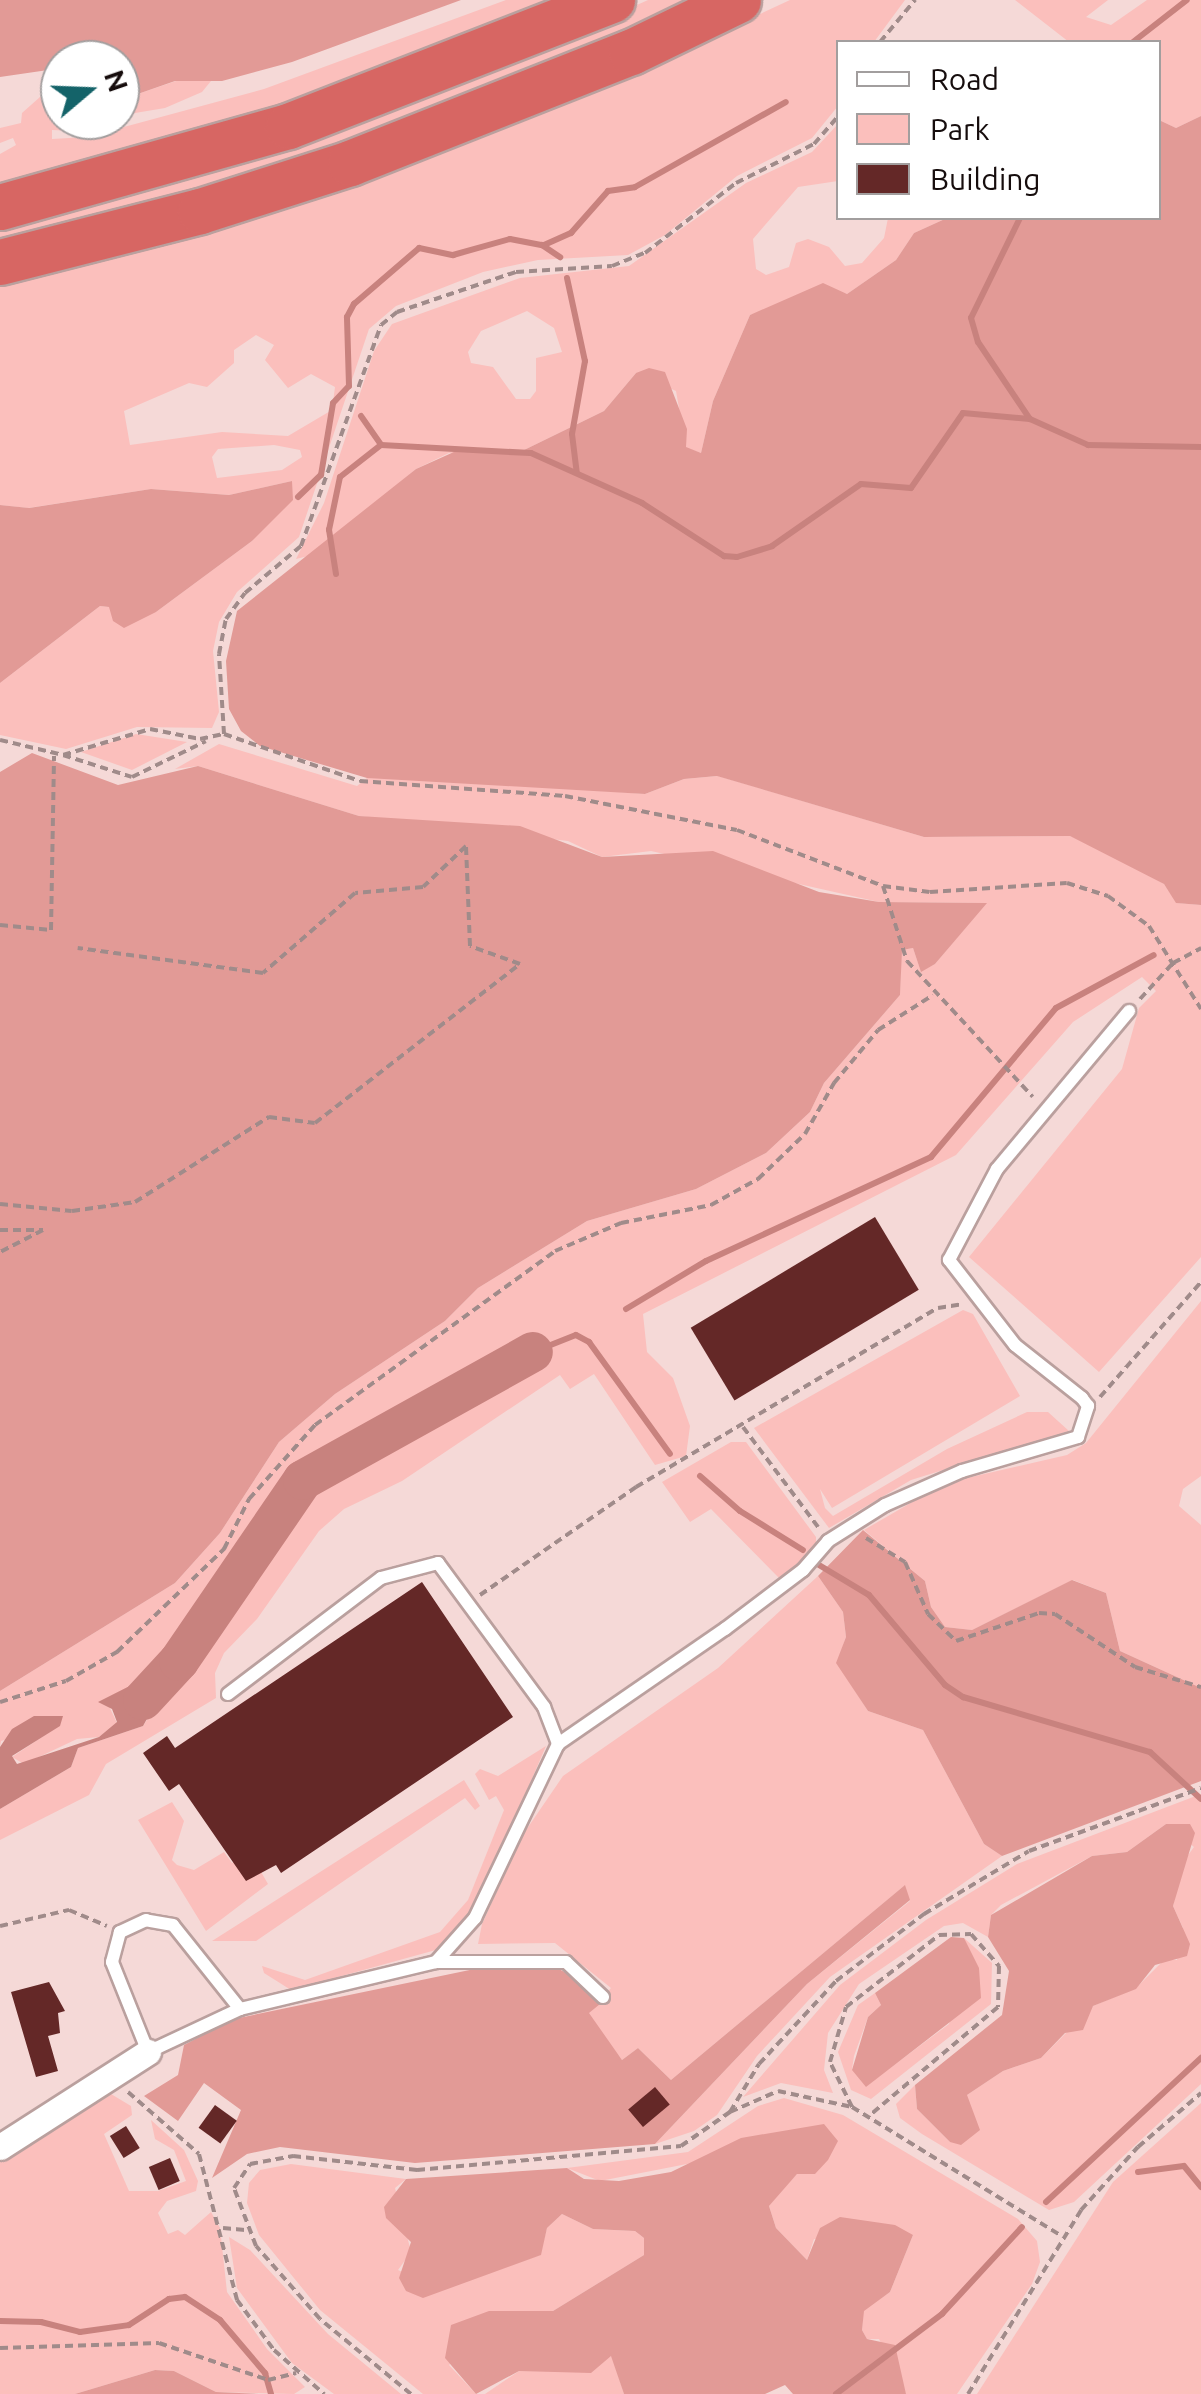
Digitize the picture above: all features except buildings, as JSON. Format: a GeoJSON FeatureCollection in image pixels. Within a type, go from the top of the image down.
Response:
{"type":"FeatureCollection","features":[{"type":"Feature","properties":{"kind":"highway"},"geometry":{"type":"LineString","coordinates":[[0,208],[288,126],[612,0]]}},
{"type":"Feature","properties":{"kind":"highway"},"geometry":{"type":"LineString","coordinates":[[0,262],[200,211],[350,163],[614,59],[738,0]]}},
{"type":"Feature","properties":{"kind":"street"},"geometry":{"type":"LineString","coordinates":[[0,2147],[148,2052]]}},
{"type":"Feature","properties":{"kind":"lane"},"geometry":{"type":"LineString","coordinates":[[436,1962],[475,1918],[558,1744],[772,1594],[828,1540],[849,1527],[917,1488],[1071,1442],[1088,1406],[1014,1345],[985,1301],[957,1278],[949,1260],[954,1241],[997,1169],[1129,1011]]}},
{"type":"Feature","properties":{"kind":"lane"},"geometry":{"type":"LineString","coordinates":[[228,1694],[380,1578],[417,1564],[438,1563],[544,1707],[558,1744]]}},
{"type":"Feature","properties":{"kind":"lane"},"geometry":{"type":"LineString","coordinates":[[240,2009],[173,1925],[146,1920],[120,1932],[112,1962],[148,2052],[240,2009],[436,1962],[543,1957],[566,1962],[603,1997]]}},
{"type":"Feature","properties":{"kind":"path"},"geometry":{"type":"LineString","coordinates":[[882,40],[914,0]]}},
{"type":"Feature","properties":{"kind":"path"},"geometry":{"type":"LineString","coordinates":[[224,734],[219,654],[226,619],[245,593],[300,546],[381,324],[397,312],[516,272],[612,266],[644,253],[736,183],[814,144],[836,118]]}},
{"type":"Feature","properties":{"kind":"path"},"geometry":{"type":"LineString","coordinates":[[0,740],[63,754],[150,729],[209,738]]}},
{"type":"Feature","properties":{"kind":"path"},"geometry":{"type":"LineString","coordinates":[[63,754],[132,777],[224,734],[360,781],[564,796],[737,830],[883,886],[930,892],[1035,880],[1088,888],[1128,907],[1173,963],[1201,1009]]}},
{"type":"Feature","properties":{"kind":"path"},"geometry":{"type":"LineString","coordinates":[[0,925],[51,930],[54,754]]}},
{"type":"Feature","properties":{"kind":"path"},"geometry":{"type":"LineString","coordinates":[[0,1204],[72,1211],[135,1202],[269,1116],[315,1123],[520,964],[470,946],[466,846],[423,887],[355,893],[264,973],[78,948]]}},
{"type":"Feature","properties":{"kind":"path"},"geometry":{"type":"LineString","coordinates":[[883,886],[895,936],[933,995],[1047,1112]]}},
{"type":"Feature","properties":{"kind":"path"},"geometry":{"type":"LineString","coordinates":[[1129,1011],[1173,963],[1201,948]]}},
{"type":"Feature","properties":{"kind":"path"},"geometry":{"type":"LineString","coordinates":[[0,1702],[66,1681],[117,1652],[224,1549],[249,1500],[314,1426],[522,1274],[583,1237],[711,1205],[758,1179],[805,1134],[834,1083],[878,1030],[933,995]]}},
{"type":"Feature","properties":{"kind":"path"},"geometry":{"type":"LineString","coordinates":[[0,1230],[43,1230],[0,1252]]}},
{"type":"Feature","properties":{"kind":"path"},"geometry":{"type":"LineString","coordinates":[[1088,1406],[1201,1282]]}},
{"type":"Feature","properties":{"kind":"path"},"geometry":{"type":"LineString","coordinates":[[470,1605],[567,1531],[938,1308],[985,1301]]}},
{"type":"Feature","properties":{"kind":"path"},"geometry":{"type":"LineString","coordinates":[[744,1427],[828,1540]]}},
{"type":"Feature","properties":{"kind":"path"},"geometry":{"type":"LineString","coordinates":[[849,1527],[905,1562],[928,1614],[956,1641],[1039,1614],[1055,1614],[1135,1667],[1201,1686]]}},
{"type":"Feature","properties":{"kind":"path"},"geometry":{"type":"LineString","coordinates":[[730,2112],[759,2064],[815,2002],[924,1914],[1008,1861],[1179,1793],[1201,1788]]}},
{"type":"Feature","properties":{"kind":"path"},"geometry":{"type":"LineString","coordinates":[[0,1926],[69,1910],[120,1932]]}},
{"type":"Feature","properties":{"kind":"path"},"geometry":{"type":"LineString","coordinates":[[852,2107],[830,2062],[846,2007],[939,1934],[972,1934],[999,1966],[998,2008],[869,2116]]}},
{"type":"Feature","properties":{"kind":"path"},"geometry":{"type":"LineString","coordinates":[[110,2078],[198,2154],[223,2228],[237,2300],[296,2373],[324,2394]]}},
{"type":"Feature","properties":{"kind":"path"},"geometry":{"type":"LineString","coordinates":[[410,2394],[320,2319],[248,2230],[234,2188],[250,2164],[262,2158],[417,2170],[568,2161],[681,2146],[730,2112],[778,2092],[852,2107],[1062,2236]]}},
{"type":"Feature","properties":{"kind":"path"},"geometry":{"type":"LineString","coordinates":[[968,2394],[1034,2296],[1062,2236],[1107,2178],[1201,2093]]}},
{"type":"Feature","properties":{"kind":"path"},"geometry":{"type":"LineString","coordinates":[[223,2228],[248,2230]]}},
{"type":"Feature","properties":{"kind":"path"},"geometry":{"type":"LineString","coordinates":[[0,2348],[159,2343],[268,2380],[296,2373]]}},
{"type":"Feature","properties":{"kind":"green space"},"geometry":{"type":"Polygon","coordinates":[[[506,0],[561,0],[260,113],[0,185],[0,154],[16,145],[13,138],[0,143],[0,128],[21,123],[22,113],[40,97],[40,140],[140,140],[140,123],[264,89],[506,0]]]}},
{"type":"Feature","properties":{"kind":"green space"},"geometry":{"type":"Polygon","coordinates":[[[648,0],[707,0],[337,152],[0,248],[0,221],[586,28],[648,0]]]}},
{"type":"Feature","properties":{"kind":"green space"},"geometry":{"type":"Polygon","coordinates":[[[790,0],[905,0],[875,40],[836,40],[836,108],[812,138],[737,176],[665,235],[628,255],[538,260],[483,272],[396,306],[369,329],[299,537],[237,592],[219,622],[213,651],[219,712],[212,728],[137,727],[66,749],[0,735],[0,683],[100,606],[156,612],[252,541],[292,481],[229,495],[151,489],[28,508],[0,505],[0,285],[140,251],[415,163],[582,97],[790,0]],[[256,335],[234,350],[234,363],[207,387],[189,383],[124,411],[130,445],[222,432],[288,436],[332,410],[335,387],[311,374],[288,388],[265,360],[274,345],[256,335]],[[274,445],[218,449],[212,457],[217,478],[282,470],[302,457],[300,450],[274,445]]]}},
{"type":"Feature","properties":{"kind":"green space"},"geometry":{"type":"Polygon","coordinates":[[[1015,0],[1108,0],[1086,17],[1111,25],[1147,0],[1201,0],[1201,116],[1176,128],[1161,121],[1161,40],[1066,40],[1015,0]]]}},
{"type":"Feature","properties":{"kind":"green space"},"geometry":{"type":"Polygon","coordinates":[[[176,81],[211,81],[202,92],[165,108],[140,112],[140,93],[176,81]]]}},
{"type":"Feature","properties":{"kind":"green space"},"geometry":{"type":"Polygon","coordinates":[[[836,126],[836,181],[798,187],[753,239],[756,269],[766,275],[789,267],[796,243],[808,239],[829,247],[845,266],[862,263],[884,238],[888,220],[943,220],[914,233],[896,260],[847,294],[834,290],[750,315],[713,401],[701,453],[686,448],[676,391],[636,373],[604,411],[520,452],[449,453],[416,469],[312,555],[296,559],[324,503],[374,351],[392,324],[520,278],[629,266],[746,183],[812,152],[836,126]],[[527,311],[481,331],[468,352],[471,363],[493,367],[516,399],[530,399],[536,391],[536,358],[562,352],[554,328],[527,311]]]}},
{"type":"Feature","properties":{"kind":"green space"},"geometry":{"type":"Polygon","coordinates":[[[136,734],[187,742],[132,770],[81,752],[136,734]]]}},
{"type":"Feature","properties":{"kind":"green space"},"geometry":{"type":"Polygon","coordinates":[[[219,744],[357,786],[367,778],[409,776],[645,794],[684,779],[718,776],[924,837],[1070,836],[1110,851],[1164,884],[1177,903],[1201,905],[1201,1257],[1099,1372],[969,1257],[1122,1069],[1139,1008],[1156,991],[1142,977],[1073,1022],[956,1155],[643,1314],[647,1352],[673,1378],[690,1426],[686,1456],[655,1465],[594,1374],[570,1389],[560,1375],[402,1481],[344,1509],[319,1531],[257,1619],[224,1653],[215,1673],[216,1698],[106,1764],[89,1795],[0,1840],[0,1809],[71,1767],[78,1748],[143,1726],[181,1666],[108,1704],[117,1723],[99,1737],[77,1739],[24,1764],[12,1757],[60,1725],[1,1741],[0,1747],[0,1691],[175,1583],[220,1533],[279,1442],[335,1394],[445,1321],[478,1288],[587,1221],[696,1189],[766,1153],[810,1112],[824,1083],[900,995],[901,950],[913,948],[921,971],[935,964],[986,903],[879,902],[651,851],[602,857],[568,841],[359,816],[198,766],[175,769],[219,744]]]}},
{"type":"Feature","properties":{"kind":"green space"},"geometry":{"type":"Polygon","coordinates":[[[1201,1301],[1201,1476],[1183,1489],[1179,1506],[1201,1525],[1201,1688],[1120,1651],[1106,1593],[1073,1580],[972,1630],[945,1627],[931,1607],[925,1581],[864,1530],[945,1483],[1067,1455],[1086,1443],[1201,1301]]]}},
{"type":"Feature","properties":{"kind":"green space"},"geometry":{"type":"Polygon","coordinates":[[[963,1310],[973,1314],[1020,1396],[832,1508],[820,1489],[825,1508],[833,1516],[947,1449],[1027,1412],[1048,1412],[1069,1431],[911,1480],[829,1528],[754,1428],[963,1310]]]}},
{"type":"Feature","properties":{"kind":"green space"},"geometry":{"type":"Polygon","coordinates":[[[731,1442],[746,1442],[816,1537],[816,1549],[780,1579],[711,1509],[690,1522],[662,1482],[731,1442]]]}},
{"type":"Feature","properties":{"kind":"green space"},"geometry":{"type":"Polygon","coordinates":[[[818,1576],[843,1612],[846,1637],[837,1663],[868,1711],[923,1730],[984,1844],[1002,1856],[830,1977],[757,2056],[717,2115],[694,2131],[655,2144],[807,1984],[910,1901],[904,1886],[671,2080],[638,2048],[622,2060],[597,2028],[588,2013],[611,1988],[555,1943],[478,1944],[482,1924],[522,1836],[563,1776],[718,1668],[818,1576]]]}},
{"type":"Feature","properties":{"kind":"green space"},"geometry":{"type":"Polygon","coordinates":[[[546,1746],[483,1893],[443,1948],[291,1990],[264,1973],[262,1966],[305,1980],[440,1932],[468,1900],[504,1810],[496,1796],[489,1800],[475,1774],[480,1769],[498,1776],[546,1746]]]}},
{"type":"Feature","properties":{"kind":"green space"},"geometry":{"type":"Polygon","coordinates":[[[464,1780],[480,1806],[475,1810],[465,1798],[256,1941],[212,1941],[464,1780]]]}},
{"type":"Feature","properties":{"kind":"green space"},"geometry":{"type":"Polygon","coordinates":[[[1201,1794],[1201,2084],[1074,2202],[1049,2210],[922,2134],[900,2118],[896,2104],[915,2085],[917,2109],[950,2142],[967,2095],[1003,2071],[1041,2058],[1093,2006],[1136,1988],[1165,1959],[1177,1960],[1183,1928],[1173,1906],[1183,1862],[1194,1847],[1166,1824],[1127,1852],[1092,1856],[1001,1905],[991,1915],[988,1937],[963,1923],[944,1926],[859,1984],[828,2033],[824,2070],[833,2093],[781,2083],[743,2097],[840,1985],[926,1920],[1017,1864],[1201,1794]]]}},
{"type":"Feature","properties":{"kind":"green space"},"geometry":{"type":"Polygon","coordinates":[[[172,1802],[184,1821],[172,1860],[177,1865],[194,1870],[224,1852],[232,1863],[249,1851],[268,1884],[206,1931],[138,1820],[172,1802]]]}},
{"type":"Feature","properties":{"kind":"green space"},"geometry":{"type":"Polygon","coordinates":[[[964,1938],[992,1963],[991,2004],[871,2099],[851,2090],[838,2052],[858,2005],[875,1993],[881,2005],[868,2017],[854,2056],[852,2069],[866,2086],[949,2024],[968,1953],[964,1938]]]}},
{"type":"Feature","properties":{"kind":"green space"},"geometry":{"type":"Polygon","coordinates":[[[111,2094],[131,2106],[132,2115],[104,2134],[129,2191],[158,2191],[186,2181],[174,2150],[155,2139],[151,2120],[184,2150],[198,2181],[196,2191],[167,2201],[158,2213],[168,2234],[178,2230],[185,2235],[211,2212],[220,2228],[227,2292],[267,2349],[305,2387],[294,2394],[216,2392],[174,2371],[155,2370],[75,2394],[0,2394],[0,2162],[111,2094]]]}},
{"type":"Feature","properties":{"kind":"green space"},"geometry":{"type":"Polygon","coordinates":[[[784,2098],[843,2115],[1018,2219],[1037,2241],[1040,2262],[1032,2284],[957,2394],[906,2394],[879,2339],[867,2339],[862,2330],[863,2310],[890,2292],[913,2235],[814,2239],[807,2260],[776,2228],[769,2206],[780,2190],[797,2174],[815,2174],[692,2163],[600,2181],[567,2168],[688,2152],[758,2106],[784,2098]]]}},
{"type":"Feature","properties":{"kind":"green space"},"geometry":{"type":"Polygon","coordinates":[[[1201,2103],[1201,2394],[977,2394],[1113,2182],[1201,2103]]]}},
{"type":"Feature","properties":{"kind":"green space"},"geometry":{"type":"Polygon","coordinates":[[[291,2164],[406,2179],[395,2188],[411,2252],[398,2270],[440,2289],[540,2255],[547,2228],[562,2214],[593,2229],[635,2231],[644,2238],[644,2255],[553,2311],[502,2312],[449,2365],[476,2394],[423,2394],[320,2310],[259,2235],[247,2203],[249,2183],[260,2170],[291,2164]]]}},
{"type":"Feature","properties":{"kind":"green space"},"geometry":{"type":"Polygon","coordinates":[[[229,2237],[250,2250],[328,2334],[401,2394],[334,2394],[292,2363],[237,2288],[229,2237]]]}},
{"type":"Feature","properties":{"kind":"green space"},"geometry":{"type":"Polygon","coordinates":[[[612,2356],[624,2394],[485,2394],[519,2371],[612,2356]]]}},
{"type":"Feature","properties":{"kind":"shaded area"},"geometry":{"type":"Polygon","coordinates":[[[0,0],[461,0],[292,62],[222,81],[175,81],[140,93],[140,40],[40,40],[40,71],[0,77],[0,0]]]}},
{"type":"Feature","properties":{"kind":"shaded area"},"geometry":{"type":"Polygon","coordinates":[[[1201,116],[1201,905],[1176,903],[1164,884],[1070,836],[924,837],[717,776],[684,779],[645,794],[367,778],[260,746],[241,731],[229,709],[226,661],[237,611],[416,469],[465,447],[520,452],[604,411],[636,373],[649,368],[665,372],[687,429],[686,447],[701,453],[713,401],[750,315],[823,283],[847,294],[896,260],[914,233],[943,220],[1161,220],[1161,121],[1176,128],[1201,116]]]}},
{"type":"Feature","properties":{"kind":"shaded area"},"geometry":{"type":"Polygon","coordinates":[[[292,481],[293,500],[252,541],[156,612],[124,628],[113,621],[109,607],[100,606],[0,683],[0,505],[29,508],[151,489],[229,495],[292,481]]]}},
{"type":"Feature","properties":{"kind":"shaded area"},"geometry":{"type":"Polygon","coordinates":[[[32,753],[118,785],[198,766],[359,816],[520,826],[602,857],[713,851],[819,892],[879,902],[987,903],[935,964],[921,972],[913,948],[902,950],[900,995],[824,1083],[810,1112],[766,1153],[696,1189],[587,1221],[478,1288],[445,1321],[335,1394],[279,1442],[220,1533],[175,1583],[0,1691],[0,772],[32,753]]]}},
{"type":"Feature","properties":{"kind":"shaded area"},"geometry":{"type":"Polygon","coordinates":[[[863,1530],[925,1581],[931,1607],[945,1627],[972,1630],[1072,1580],[1106,1593],[1120,1651],[1201,1688],[1201,1781],[1002,1856],[984,1844],[923,1730],[868,1711],[836,1663],[846,1637],[843,1612],[818,1576],[863,1530]]]}},
{"type":"Feature","properties":{"kind":"shaded area"},"geometry":{"type":"Polygon","coordinates":[[[179,1661],[143,1726],[78,1748],[71,1767],[0,1809],[0,1747],[12,1729],[34,1716],[63,1716],[60,1726],[12,1756],[17,1764],[99,1737],[117,1722],[112,1709],[98,1702],[179,1661]]]}},
{"type":"Feature","properties":{"kind":"shaded area"},"geometry":{"type":"Polygon","coordinates":[[[1166,1824],[1190,1824],[1195,1833],[1173,1906],[1190,1944],[1187,1956],[1155,1965],[1136,1989],[1093,2006],[1083,2030],[1065,2033],[1041,2058],[1003,2071],[967,2095],[980,2130],[961,2145],[950,2142],[917,2109],[915,2085],[1002,2015],[1009,1971],[988,1937],[991,1915],[1092,1856],[1127,1852],[1166,1824]]]}},
{"type":"Feature","properties":{"kind":"shaded area"},"geometry":{"type":"Polygon","coordinates":[[[905,1885],[910,1900],[807,1984],[655,2144],[415,2163],[280,2147],[247,2154],[212,2178],[241,2110],[204,2083],[178,2121],[144,2096],[178,2075],[184,2045],[234,2019],[489,1966],[553,1966],[576,1978],[600,2004],[589,2013],[622,2060],[638,2048],[671,2080],[905,1885]]]}},
{"type":"Feature","properties":{"kind":"shaded area"},"geometry":{"type":"Polygon","coordinates":[[[951,1937],[964,1938],[979,1968],[981,1998],[866,2087],[852,2070],[868,2017],[881,2005],[875,1993],[951,1937]]]}},
{"type":"Feature","properties":{"kind":"shaded area"},"geometry":{"type":"Polygon","coordinates":[[[824,2124],[838,2141],[828,2160],[815,2174],[797,2174],[769,2206],[776,2228],[807,2260],[820,2228],[840,2217],[895,2225],[913,2235],[890,2292],[864,2311],[862,2330],[867,2339],[895,2345],[906,2394],[793,2394],[785,2385],[765,2394],[624,2394],[611,2356],[591,2373],[519,2371],[476,2394],[445,2358],[451,2325],[489,2311],[553,2311],[644,2255],[644,2238],[635,2231],[593,2229],[562,2214],[547,2228],[541,2255],[423,2298],[406,2291],[399,2278],[411,2242],[386,2218],[384,2207],[406,2179],[567,2168],[584,2179],[619,2181],[671,2172],[741,2138],[824,2124]]]}},
{"type":"Feature","properties":{"kind":"shaded area"},"geometry":{"type":"Polygon","coordinates":[[[155,2370],[174,2371],[216,2392],[259,2394],[75,2394],[155,2370]]]}},
{"type":"Feature","properties":{"kind":"waterway"},"geometry":{"type":"LineString","coordinates":[[1136,40],[1187,0]]}},
{"type":"Feature","properties":{"kind":"waterway"},"geometry":{"type":"LineString","coordinates":[[544,245],[571,233],[608,191],[635,187],[786,102]]}},
{"type":"Feature","properties":{"kind":"waterway"},"geometry":{"type":"LineString","coordinates":[[1019,220],[971,318],[978,342],[1030,419],[1088,445],[1201,447]]}},
{"type":"Feature","properties":{"kind":"waterway"},"geometry":{"type":"LineString","coordinates":[[298,497],[321,475],[333,403],[349,386],[347,317],[354,304],[419,248],[453,255],[510,239],[542,245],[560,257]]}},
{"type":"Feature","properties":{"kind":"waterway"},"geometry":{"type":"LineString","coordinates":[[567,278],[585,361],[572,434],[577,472]]}},
{"type":"Feature","properties":{"kind":"waterway"},"geometry":{"type":"LineString","coordinates":[[336,574],[329,530],[340,477],[381,445],[531,453],[642,503],[724,556],[737,557],[772,546],[861,484],[911,488],[963,413],[1030,419]]}},
{"type":"Feature","properties":{"kind":"waterway"},"geometry":{"type":"LineString","coordinates":[[361,416],[381,445]]}},
{"type":"Feature","properties":{"kind":"waterway"},"geometry":{"type":"LineString","coordinates":[[626,1309],[706,1261],[931,1157],[1056,1008],[1154,955]]}},
{"type":"Feature","properties":{"kind":"waterway"},"geometry":{"type":"LineString","coordinates":[[533,1352],[576,1335],[589,1342],[670,1454]]}},
{"type":"Feature","properties":{"kind":"waterway"},"geometry":{"type":"LineString","coordinates":[[143,1700],[179,1661],[303,1480],[533,1352]]}},
{"type":"Feature","properties":{"kind":"waterway"},"geometry":{"type":"LineString","coordinates":[[700,1476],[740,1511],[803,1550]]}},
{"type":"Feature","properties":{"kind":"waterway"},"geometry":{"type":"LineString","coordinates":[[819,1565],[869,1595],[945,1685],[963,1697],[1150,1752],[1201,1799]]}},
{"type":"Feature","properties":{"kind":"waterway"},"geometry":{"type":"LineString","coordinates":[[1046,2202],[1201,2058]]}},
{"type":"Feature","properties":{"kind":"waterway"},"geometry":{"type":"LineString","coordinates":[[1138,2172],[1184,2166],[1201,2187]]}},
{"type":"Feature","properties":{"kind":"waterway"},"geometry":{"type":"LineString","coordinates":[[836,2394],[942,2314],[1022,2227]]}},
{"type":"Feature","properties":{"kind":"waterway"},"geometry":{"type":"LineString","coordinates":[[0,2321],[41,2322],[80,2332],[129,2325],[169,2299],[185,2297],[220,2320],[265,2373],[271,2394]]}}]}
